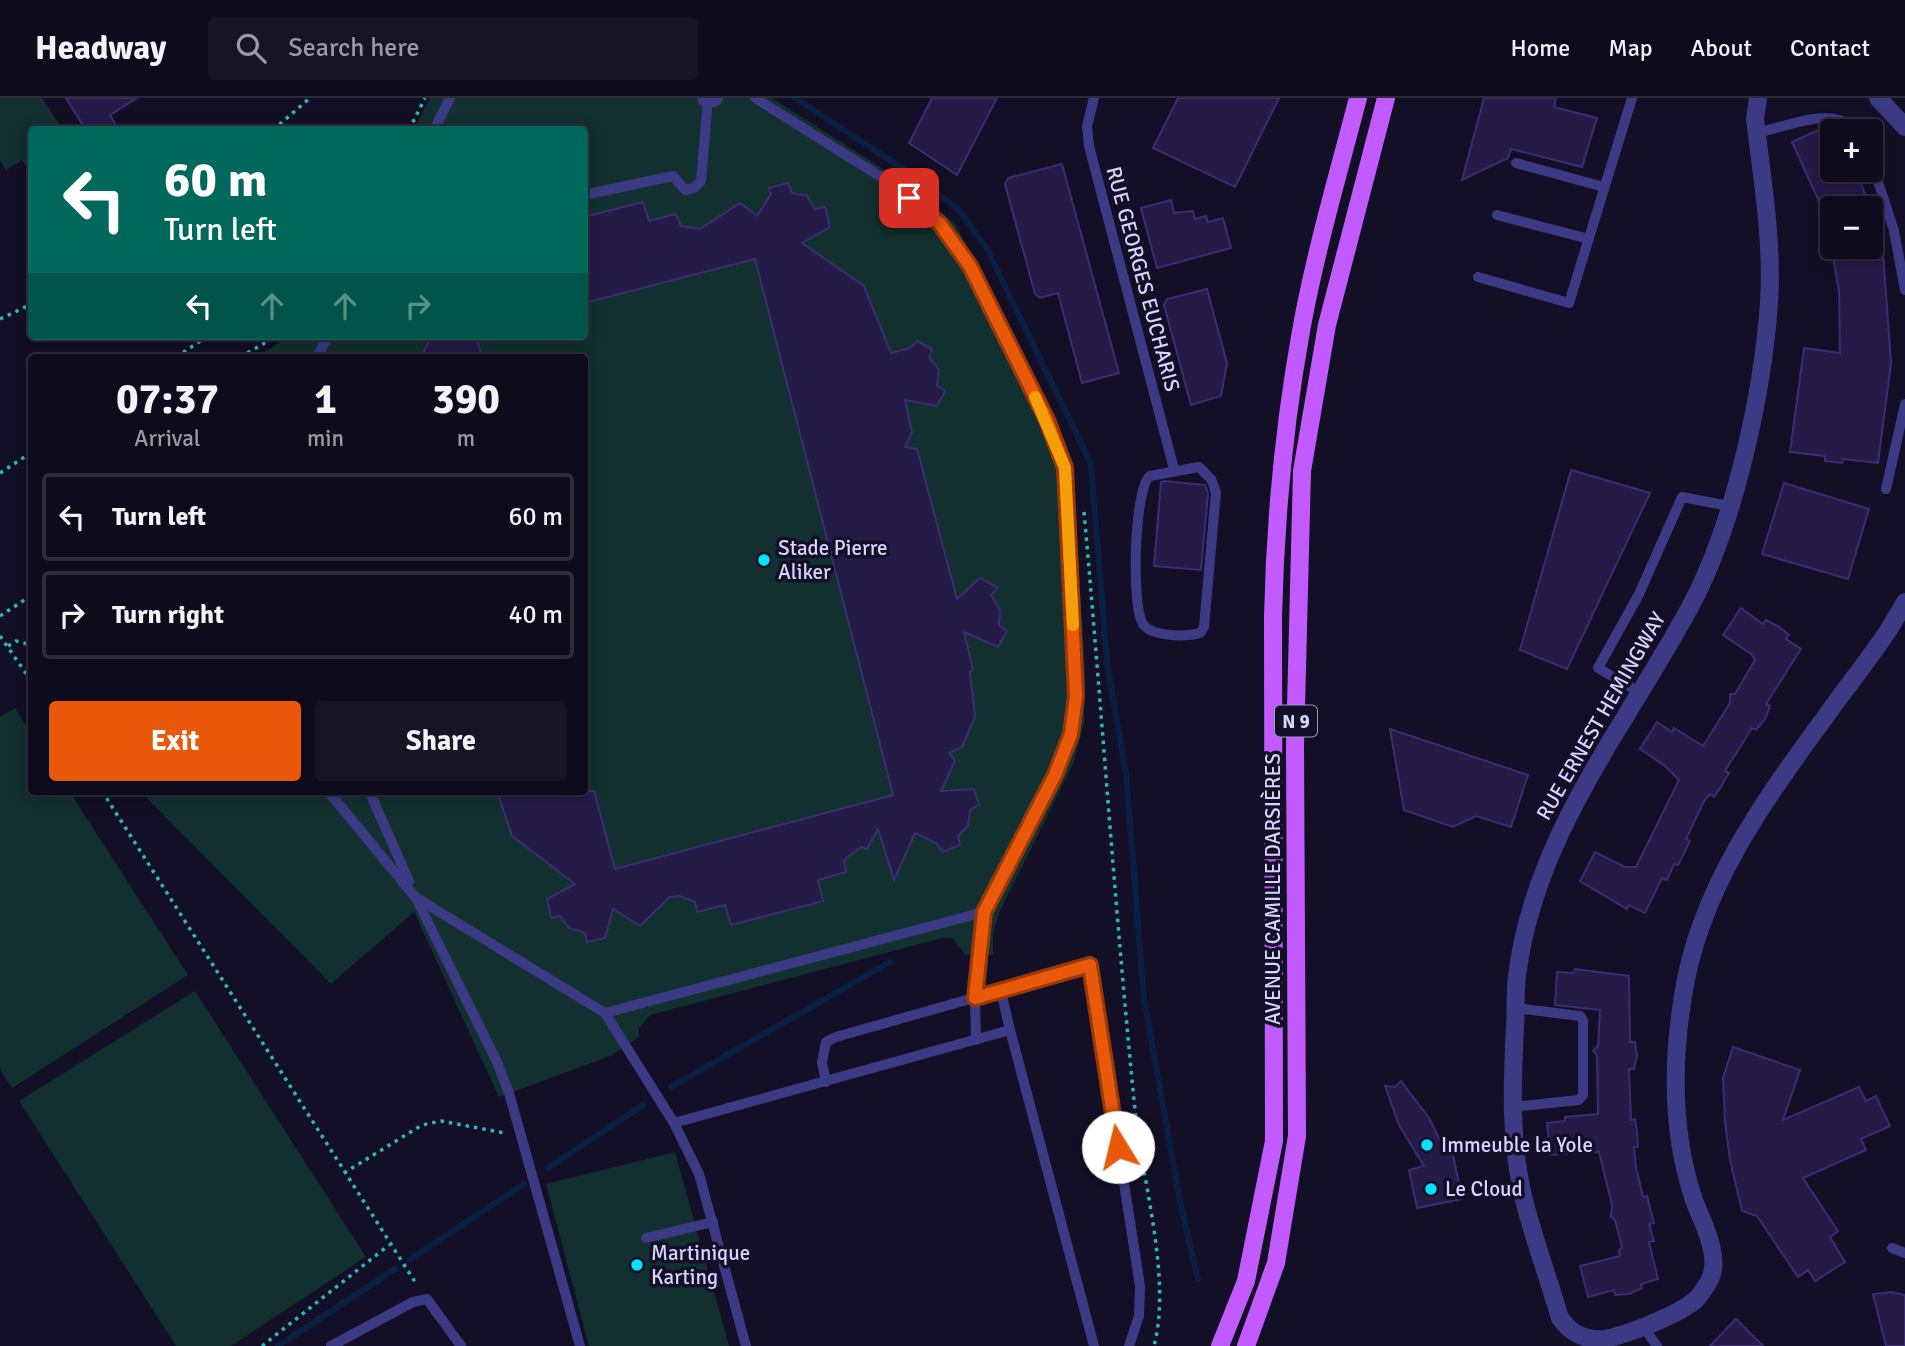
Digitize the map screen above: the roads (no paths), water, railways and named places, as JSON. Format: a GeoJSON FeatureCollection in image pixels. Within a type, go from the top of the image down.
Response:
{"type":"FeatureCollection","features":[{"type":"Feature","properties":{"kind":"main road","name":"AVENUE CAMILLE DARSIÈRES"},"geometry":{"type":"LineString","coordinates":[[1220,1346],[1246,1281],[1274,1141],[1274,555],[1286,427],[1301,328],[1358,98]]}},
{"type":"Feature","properties":{"kind":"main road","name":"AVENUE CAMILLE DARSIÈRES"},"geometry":{"type":"LineString","coordinates":[[1246,1346],[1276,1263],[1297,1136],[1295,746],[1302,471],[1326,325],[1386,98]]}},
{"type":"Feature","properties":{"kind":"street"},"geometry":{"type":"LineString","coordinates":[[707,98],[714,98]]}},
{"type":"Feature","properties":{"kind":"street","name":"RUE ERNEST HEMINGWAY"},"geometry":{"type":"LineString","coordinates":[[1758,98],[1756,133],[1768,250],[1769,301],[1757,395],[1729,506],[1693,602],[1588,775],[1556,840],[1517,976],[1511,1107],[1523,1195],[1560,1318],[1569,1330],[1599,1343],[1695,1301],[1711,1277],[1713,1263],[1684,1163],[1676,1099],[1683,995],[1699,927],[1734,853],[1767,796],[1878,646],[1905,602]]}},
{"type":"Feature","properties":{"kind":"street"},"geometry":{"type":"LineString","coordinates":[[1878,98],[1905,127]]}},
{"type":"Feature","properties":{"kind":"lane"},"geometry":{"type":"LineString","coordinates":[[436,126],[450,98]]}},
{"type":"Feature","properties":{"kind":"lane"},"geometry":{"type":"LineString","coordinates":[[588,194],[673,176],[685,190],[694,188],[701,181],[707,98]]}},
{"type":"Feature","properties":{"kind":"lane"},"geometry":{"type":"LineString","coordinates":[[755,98],[894,185],[940,224],[970,266],[1047,420],[1065,468],[1076,696],[1071,734],[1055,775],[984,912],[975,998],[976,1040]]}},
{"type":"Feature","properties":{"kind":"lane","name":"RUE GEORGES EUCHARIS"},"geometry":{"type":"LineString","coordinates":[[1094,98],[1087,126],[1088,146],[1174,469]]}},
{"type":"Feature","properties":{"kind":"lane"},"geometry":{"type":"LineString","coordinates":[[1478,277],[1569,303],[1632,98]]}},
{"type":"Feature","properties":{"kind":"lane"},"geometry":{"type":"LineString","coordinates":[[1756,133],[1829,117],[1837,119]]}},
{"type":"Feature","properties":{"kind":"lane"},"geometry":{"type":"LineString","coordinates":[[1516,163],[1604,187]]}},
{"type":"Feature","properties":{"kind":"lane"},"geometry":{"type":"LineString","coordinates":[[1878,182],[1894,231],[1905,290]]}},
{"type":"Feature","properties":{"kind":"lane"},"geometry":{"type":"LineString","coordinates":[[1497,215],[1588,239]]}},
{"type":"Feature","properties":{"kind":"lane"},"geometry":{"type":"LineString","coordinates":[[1886,489],[1905,404]]}},
{"type":"Feature","properties":{"kind":"lane"},"geometry":{"type":"LineString","coordinates":[[1199,467],[1206,471],[1216,492],[1204,626],[1200,633],[1190,636],[1150,631],[1142,623],[1139,612],[1136,548],[1142,487],[1150,476],[1174,469],[1199,467]]}},
{"type":"Feature","properties":{"kind":"lane"},"geometry":{"type":"LineString","coordinates":[[1639,692],[1598,668],[1639,594],[1682,497],[1729,506]]}},
{"type":"Feature","properties":{"kind":"lane"},"geometry":{"type":"LineString","coordinates":[[331,795],[415,897],[605,1013],[674,1123],[699,1174],[746,1346]]}},
{"type":"Feature","properties":{"kind":"lane"},"geometry":{"type":"LineString","coordinates":[[371,795],[415,897],[497,1062],[522,1136],[580,1346]]}},
{"type":"Feature","properties":{"kind":"lane"},"geometry":{"type":"LineString","coordinates":[[605,1013],[984,912]]}},
{"type":"Feature","properties":{"kind":"lane"},"geometry":{"type":"LineString","coordinates":[[826,1082],[822,1062],[826,1042],[1090,965],[1140,1286],[1139,1316],[1129,1346]]}},
{"type":"Feature","properties":{"kind":"lane"},"geometry":{"type":"LineString","coordinates":[[1001,991],[1094,1346]]}},
{"type":"Feature","properties":{"kind":"lane"},"geometry":{"type":"LineString","coordinates":[[1511,1107],[1565,1103],[1579,1100],[1583,1095],[1583,1020],[1580,1016],[1516,1008]]}},
{"type":"Feature","properties":{"kind":"lane"},"geometry":{"type":"LineString","coordinates":[[674,1123],[1010,1030]]}},
{"type":"Feature","properties":{"kind":"lane"},"geometry":{"type":"LineString","coordinates":[[646,1238],[713,1222]]}},
{"type":"Feature","properties":{"kind":"lane"},"geometry":{"type":"LineString","coordinates":[[1892,1248],[1905,1253]]}},
{"type":"Feature","properties":{"kind":"lane"},"geometry":{"type":"LineString","coordinates":[[331,1346],[413,1302],[427,1299],[461,1346]]}},
{"type":"Feature","properties":{"kind":"lane"},"geometry":{"type":"LineString","coordinates":[[1643,1326],[1657,1346]]}},
{"type":"Feature","properties":{"kind":"waterway"},"geometry":{"type":"LineString","coordinates":[[795,98],[923,182],[959,210],[987,249],[1091,464],[1107,663],[1126,774],[1144,999],[1181,1206],[1198,1279]]}},
{"type":"Feature","properties":{"kind":"waterway"},"geometry":{"type":"LineString","coordinates":[[671,1087],[890,962]]}},
{"type":"Feature","properties":{"kind":"waterway"},"geometry":{"type":"LineString","coordinates":[[548,1168],[643,1105]]}},
{"type":"Feature","properties":{"kind":"waterway"},"geometry":{"type":"LineString","coordinates":[[409,1260],[524,1184]]}},
{"type":"Feature","properties":{"kind":"waterway"},"geometry":{"type":"LineString","coordinates":[[278,1346],[395,1269]]}},
{"type":"Feature","properties":{"kind":"place","name":"Stade Pierre Aliker"},"geometry":{"type":"Point","coordinates":[764,560]}},
{"type":"Feature","properties":{"kind":"place","name":"Immeuble la Yole"},"geometry":{"type":"Point","coordinates":[1427,1145]}},
{"type":"Feature","properties":{"kind":"place","name":"Le Cloud"},"geometry":{"type":"Point","coordinates":[1431,1189]}},
{"type":"Feature","properties":{"kind":"place","name":"Martinique Karting"},"geometry":{"type":"Point","coordinates":[637,1265]}}]}
